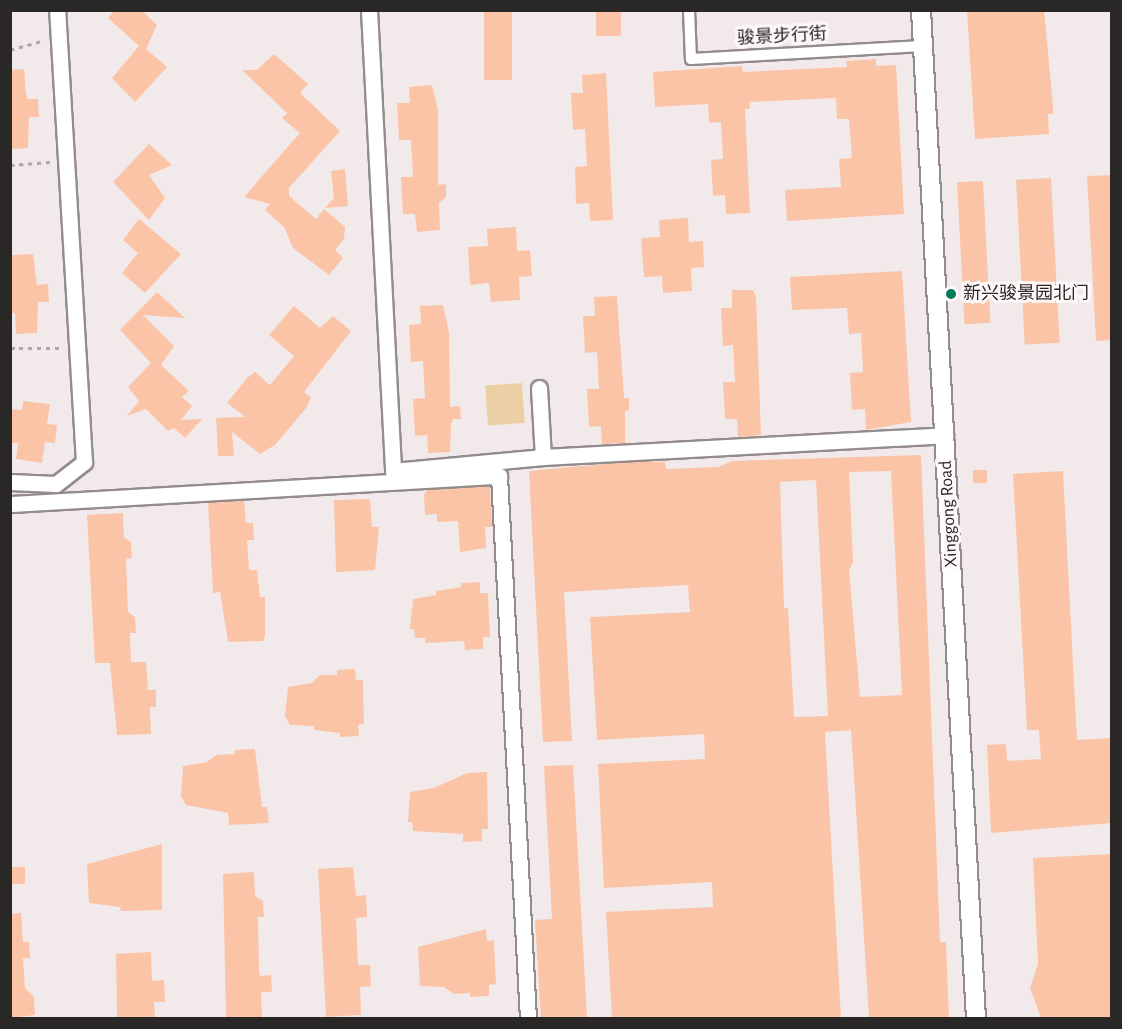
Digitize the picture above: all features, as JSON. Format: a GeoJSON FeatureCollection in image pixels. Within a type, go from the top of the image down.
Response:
{"type":"FeatureCollection","features":[{"type":"Feature","properties":{"kind":"street"},"geometry":{"type":"LineString","coordinates":[[10,482],[56,484],[84,462],[57,10]]}},
{"type":"Feature","properties":{"kind":"street"},"geometry":{"type":"LineString","coordinates":[[369,10],[393,471],[543,457],[945,435]]}},
{"type":"Feature","properties":{"kind":"street","name":"骏景步行街"},"geometry":{"type":"LineString","coordinates":[[689,10],[691,59],[923,46]]}},
{"type":"Feature","properties":{"kind":"street","name":"Xinggong Road"},"geometry":{"type":"LineString","coordinates":[[921,10],[976,1018]]}},
{"type":"Feature","properties":{"kind":"street"},"geometry":{"type":"LineString","coordinates":[[539,388],[543,457]]}},
{"type":"Feature","properties":{"kind":"street"},"geometry":{"type":"LineString","coordinates":[[10,504],[499,476],[528,1018]]}},
{"type":"Feature","properties":{"kind":"path"},"geometry":{"type":"LineString","coordinates":[[10,50],[60,35]]}},
{"type":"Feature","properties":{"kind":"path"},"geometry":{"type":"LineString","coordinates":[[10,165],[67,161]]}},
{"type":"Feature","properties":{"kind":"path"},"geometry":{"type":"LineString","coordinates":[[10,348],[77,348]]}},
{"type":"Feature","properties":{"kind":"shaded area"},"geometry":{"type":"Polygon","coordinates":[[[522,383],[525,423],[488,425],[485,386],[522,383]]]}},
{"type":"Feature","properties":{"kind":"building"},"geometry":{"type":"Polygon","coordinates":[[[115,10],[141,10],[157,25],[146,49],[167,67],[135,102],[112,78],[139,46],[108,18],[115,10]]]}},
{"type":"Feature","properties":{"kind":"building"},"geometry":{"type":"Polygon","coordinates":[[[484,10],[512,10],[512,80],[484,80],[484,10]]]}},
{"type":"Feature","properties":{"kind":"building"},"geometry":{"type":"Polygon","coordinates":[[[596,10],[621,10],[621,36],[596,36],[596,10]]]}},
{"type":"Feature","properties":{"kind":"building"},"geometry":{"type":"Polygon","coordinates":[[[967,10],[1044,10],[1053,106],[1053,114],[1048,114],[1049,134],[975,139],[967,10]]]}},
{"type":"Feature","properties":{"kind":"building"},"geometry":{"type":"Polygon","coordinates":[[[274,54],[308,84],[300,93],[340,131],[289,188],[289,196],[316,219],[324,209],[345,227],[344,239],[335,250],[343,258],[329,275],[293,248],[284,227],[265,210],[270,204],[244,197],[300,133],[282,118],[287,113],[242,70],[257,70],[274,54]]]}},
{"type":"Feature","properties":{"kind":"building"},"geometry":{"type":"Polygon","coordinates":[[[876,59],[876,66],[896,65],[904,214],[787,221],[785,190],[841,187],[839,159],[852,158],[849,119],[837,119],[836,98],[749,102],[750,109],[745,109],[750,213],[726,214],[725,195],[713,196],[711,160],[723,159],[721,122],[709,123],[708,104],[655,107],[653,72],[742,66],[743,72],[847,67],[846,61],[876,59]]]}},
{"type":"Feature","properties":{"kind":"building"},"geometry":{"type":"Polygon","coordinates":[[[24,69],[26,94],[28,99],[38,99],[39,117],[29,117],[28,148],[10,149],[10,70],[24,69]]]}},
{"type":"Feature","properties":{"kind":"building"},"geometry":{"type":"Polygon","coordinates":[[[606,73],[613,220],[590,221],[589,203],[576,204],[575,167],[587,166],[585,129],[573,130],[571,93],[583,93],[582,75],[606,73]]]}},
{"type":"Feature","properties":{"kind":"building"},"geometry":{"type":"Polygon","coordinates":[[[432,85],[438,110],[438,185],[446,184],[446,197],[439,203],[440,230],[417,232],[415,214],[403,214],[401,177],[413,177],[411,140],[399,140],[397,103],[410,103],[409,87],[432,85]]]}},
{"type":"Feature","properties":{"kind":"building"},"geometry":{"type":"Polygon","coordinates":[[[149,144],[172,165],[149,175],[165,198],[149,220],[113,182],[149,144]]]}},
{"type":"Feature","properties":{"kind":"building"},"geometry":{"type":"Polygon","coordinates":[[[345,169],[348,206],[325,208],[334,198],[331,171],[345,169]]]}},
{"type":"Feature","properties":{"kind":"building"},"geometry":{"type":"Polygon","coordinates":[[[1112,175],[1112,340],[1096,341],[1087,176],[1112,175]]]}},
{"type":"Feature","properties":{"kind":"building"},"geometry":{"type":"Polygon","coordinates":[[[1051,178],[1060,343],[1025,345],[1016,180],[1051,178]]]}},
{"type":"Feature","properties":{"kind":"building"},"geometry":{"type":"Polygon","coordinates":[[[983,181],[990,323],[964,324],[957,182],[983,181]]]}},
{"type":"Feature","properties":{"kind":"building"},"geometry":{"type":"Polygon","coordinates":[[[688,218],[689,242],[703,241],[704,267],[691,268],[692,291],[663,293],[662,276],[644,277],[641,238],[660,237],[659,220],[688,218]]]}},
{"type":"Feature","properties":{"kind":"building"},"geometry":{"type":"Polygon","coordinates":[[[139,219],[181,254],[145,293],[122,273],[138,253],[123,240],[139,219]]]}},
{"type":"Feature","properties":{"kind":"building"},"geometry":{"type":"Polygon","coordinates":[[[516,227],[517,251],[530,250],[532,276],[519,277],[520,300],[491,302],[489,283],[470,285],[468,247],[488,246],[487,229],[516,227]]]}},
{"type":"Feature","properties":{"kind":"building"},"geometry":{"type":"Polygon","coordinates":[[[33,254],[37,285],[48,284],[49,302],[38,302],[37,333],[16,334],[15,313],[10,314],[12,255],[33,254]]]}},
{"type":"Feature","properties":{"kind":"building"},"geometry":{"type":"Polygon","coordinates":[[[902,271],[911,422],[866,430],[865,409],[852,410],[850,373],[863,372],[861,333],[849,334],[847,308],[792,310],[790,277],[902,271]]]}},
{"type":"Feature","properties":{"kind":"building"},"geometry":{"type":"Polygon","coordinates":[[[732,290],[753,290],[756,297],[761,435],[738,437],[737,419],[725,419],[723,382],[735,382],[733,345],[723,346],[721,308],[732,308],[732,290]]]}},
{"type":"Feature","properties":{"kind":"building"},"geometry":{"type":"Polygon","coordinates":[[[157,292],[185,318],[143,315],[174,346],[161,365],[189,391],[182,397],[192,406],[181,420],[202,419],[185,438],[174,428],[168,431],[146,409],[127,416],[139,401],[128,387],[151,363],[120,330],[157,292]]]}},
{"type":"Feature","properties":{"kind":"building"},"geometry":{"type":"Polygon","coordinates":[[[617,296],[624,398],[629,398],[629,410],[625,411],[625,443],[602,444],[601,426],[589,427],[587,389],[599,389],[597,352],[585,353],[583,316],[595,316],[594,297],[617,296]]]}},
{"type":"Feature","properties":{"kind":"building"},"geometry":{"type":"Polygon","coordinates":[[[443,305],[449,332],[450,407],[460,406],[461,419],[453,419],[451,424],[450,452],[428,453],[427,435],[415,436],[413,399],[425,398],[424,379],[423,361],[411,362],[409,325],[421,324],[420,306],[443,305]]]}},
{"type":"Feature","properties":{"kind":"building"},"geometry":{"type":"Polygon","coordinates":[[[294,306],[320,328],[333,316],[351,331],[304,392],[311,397],[307,407],[275,445],[260,454],[232,432],[234,456],[218,456],[216,418],[245,417],[227,403],[247,378],[255,372],[270,385],[294,356],[269,335],[294,306]]]}},
{"type":"Feature","properties":{"kind":"building"},"geometry":{"type":"Polygon","coordinates":[[[23,401],[50,404],[47,424],[57,425],[55,443],[45,442],[42,463],[16,459],[18,443],[10,443],[10,409],[22,410],[23,401]]]}},
{"type":"Feature","properties":{"kind":"building"},"geometry":{"type":"Polygon","coordinates":[[[921,455],[940,942],[946,942],[949,1018],[869,1018],[851,730],[825,732],[841,1018],[612,1018],[606,912],[713,907],[712,882],[604,888],[598,764],[705,759],[704,734],[597,740],[590,617],[690,612],[688,585],[564,592],[572,741],[543,742],[529,471],[626,462],[665,462],[666,469],[718,467],[732,461],[921,455]],[[891,471],[849,472],[853,562],[849,570],[860,697],[902,695],[891,471]],[[816,480],[780,482],[784,608],[788,608],[794,717],[828,716],[816,480]]]}},
{"type":"Feature","properties":{"kind":"building"},"geometry":{"type":"Polygon","coordinates":[[[973,470],[987,470],[987,483],[973,483],[973,470]]]}},
{"type":"Feature","properties":{"kind":"building"},"geometry":{"type":"Polygon","coordinates":[[[1063,471],[1077,740],[1112,738],[1112,823],[991,833],[987,745],[1006,744],[1007,761],[1041,759],[1039,730],[1027,730],[1013,474],[1063,471]]]}},
{"type":"Feature","properties":{"kind":"building"},"geometry":{"type":"Polygon","coordinates":[[[490,486],[492,527],[485,527],[486,548],[460,552],[458,521],[437,522],[437,514],[425,515],[424,495],[427,490],[490,486]]]}},
{"type":"Feature","properties":{"kind":"building"},"geometry":{"type":"Polygon","coordinates":[[[370,499],[372,527],[379,527],[375,570],[336,572],[334,500],[370,499]]]}},
{"type":"Feature","properties":{"kind":"building"},"geometry":{"type":"Polygon","coordinates":[[[244,500],[246,523],[253,523],[254,540],[247,540],[249,570],[257,570],[260,597],[265,597],[265,635],[263,641],[228,642],[220,592],[213,593],[208,502],[244,500]]]}},
{"type":"Feature","properties":{"kind":"building"},"geometry":{"type":"Polygon","coordinates":[[[123,513],[124,537],[131,542],[132,558],[126,559],[128,612],[135,617],[136,633],[130,633],[131,662],[146,662],[148,690],[156,690],[156,707],[150,707],[151,734],[117,735],[110,663],[95,663],[87,515],[123,513]]]}},
{"type":"Feature","properties":{"kind":"building"},"geometry":{"type":"Polygon","coordinates":[[[480,582],[480,593],[488,593],[490,637],[483,637],[483,649],[465,650],[464,641],[425,643],[425,638],[415,638],[414,629],[410,629],[413,599],[436,595],[436,591],[461,587],[461,583],[480,582]]]}},
{"type":"Feature","properties":{"kind":"building"},"geometry":{"type":"Polygon","coordinates":[[[355,669],[356,680],[363,680],[364,724],[358,725],[359,736],[340,737],[340,733],[314,730],[314,726],[290,725],[285,716],[288,687],[312,683],[320,675],[337,675],[337,670],[355,669]]]}},
{"type":"Feature","properties":{"kind":"building"},"geometry":{"type":"Polygon","coordinates":[[[255,749],[262,807],[267,807],[269,823],[229,825],[228,813],[186,805],[181,796],[183,766],[207,762],[216,755],[235,754],[235,750],[255,749]]]}},
{"type":"Feature","properties":{"kind":"building"},"geometry":{"type":"Polygon","coordinates":[[[573,765],[587,1018],[541,1018],[535,920],[552,919],[544,766],[573,765]]]}},
{"type":"Feature","properties":{"kind":"building"},"geometry":{"type":"Polygon","coordinates":[[[487,772],[488,829],[482,829],[482,841],[463,842],[463,834],[413,831],[412,822],[408,822],[410,792],[434,788],[467,773],[487,772]]]}},
{"type":"Feature","properties":{"kind":"building"},"geometry":{"type":"Polygon","coordinates":[[[162,844],[162,910],[121,911],[120,907],[89,903],[87,864],[162,844]]]}},
{"type":"Feature","properties":{"kind":"building"},"geometry":{"type":"Polygon","coordinates":[[[1112,854],[1112,1018],[1041,1018],[1030,988],[1038,964],[1033,858],[1112,854]]]}},
{"type":"Feature","properties":{"kind":"building"},"geometry":{"type":"Polygon","coordinates":[[[10,867],[25,867],[25,884],[10,884],[10,867]]]}},
{"type":"Feature","properties":{"kind":"building"},"geometry":{"type":"Polygon","coordinates":[[[353,867],[356,896],[366,895],[367,917],[356,918],[358,965],[370,965],[371,986],[360,987],[361,1015],[326,1017],[318,869],[353,867]]]}},
{"type":"Feature","properties":{"kind":"building"},"geometry":{"type":"Polygon","coordinates":[[[254,872],[255,896],[263,901],[264,917],[258,917],[259,970],[260,976],[271,975],[272,992],[261,992],[262,1018],[226,1018],[223,874],[254,872]]]}},
{"type":"Feature","properties":{"kind":"building"},"geometry":{"type":"Polygon","coordinates":[[[21,913],[23,942],[29,942],[30,958],[23,958],[25,988],[34,997],[35,1015],[10,1018],[10,914],[21,913]]]}},
{"type":"Feature","properties":{"kind":"building"},"geometry":{"type":"Polygon","coordinates":[[[486,929],[487,941],[494,940],[496,984],[489,985],[489,996],[470,997],[470,993],[454,994],[444,987],[420,986],[418,947],[486,929]]]}},
{"type":"Feature","properties":{"kind":"building"},"geometry":{"type":"Polygon","coordinates":[[[151,952],[152,981],[164,980],[165,1002],[154,1002],[155,1018],[117,1018],[116,954],[151,952]]]}},
{"type":"Feature","properties":{"kind":"place","name":"新兴骏景园北门"},"geometry":{"type":"Point","coordinates":[951,294]}}]}
